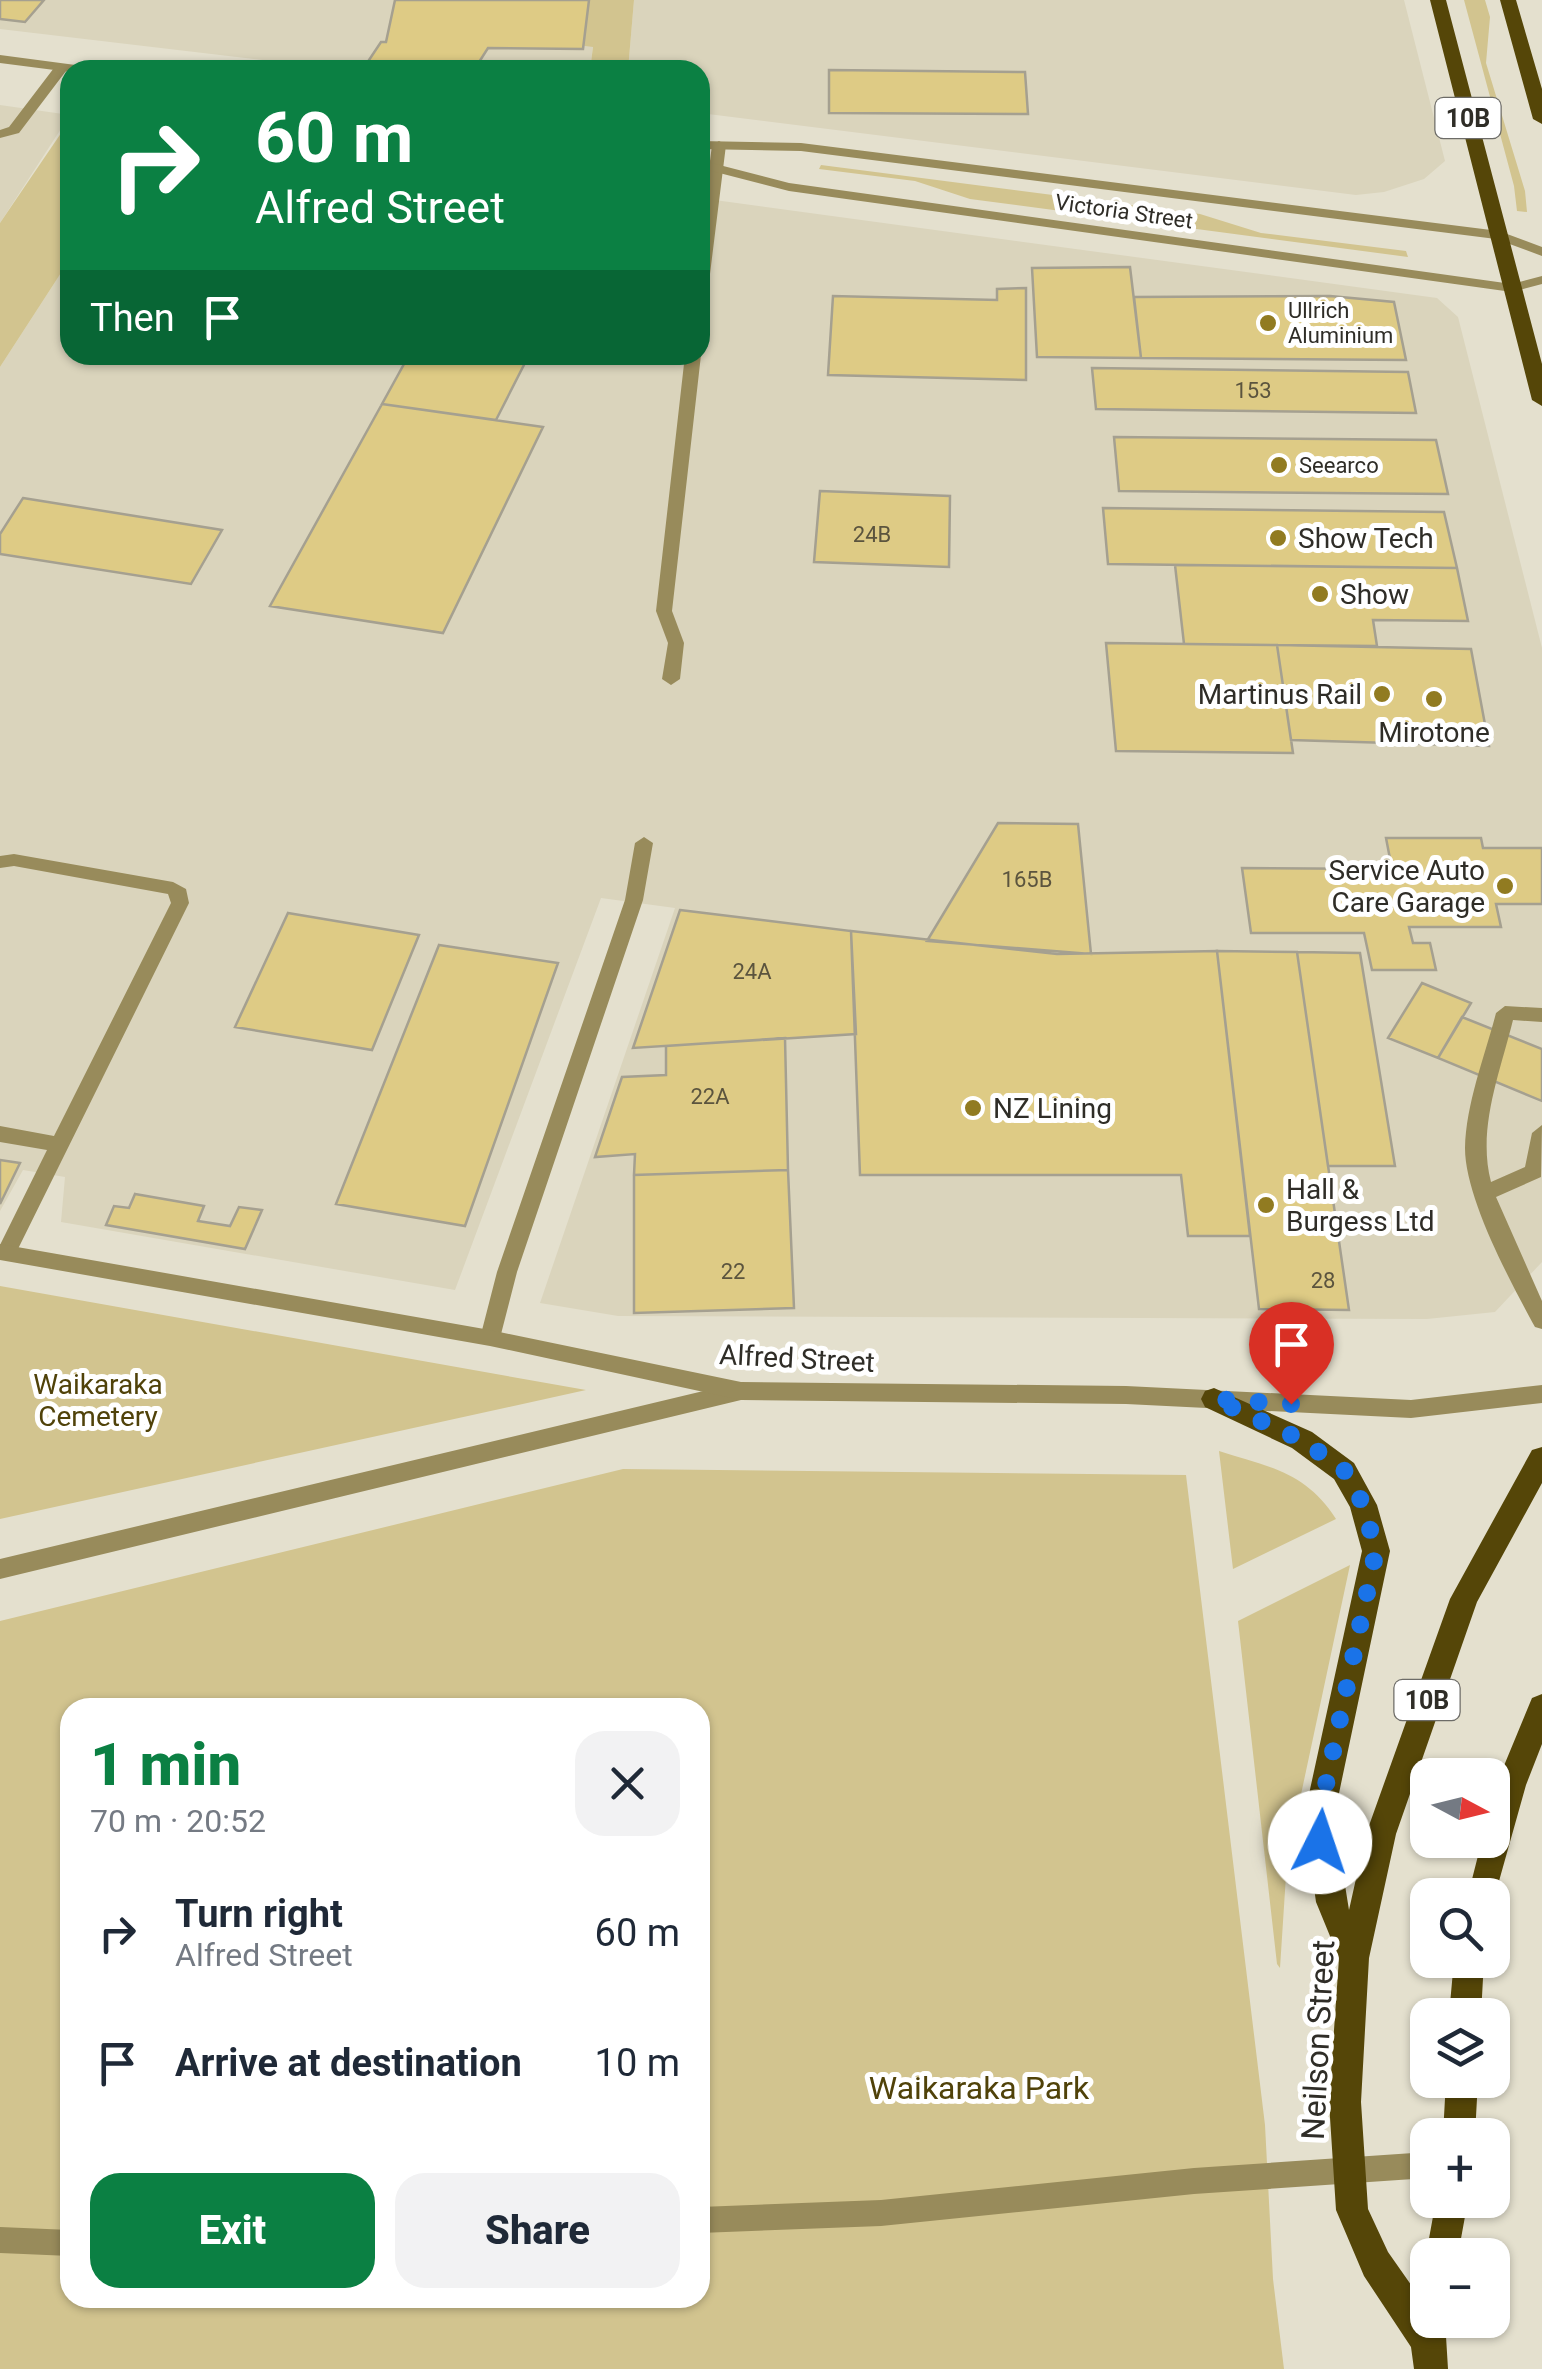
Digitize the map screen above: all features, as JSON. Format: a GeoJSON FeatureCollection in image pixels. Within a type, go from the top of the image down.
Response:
{"type":"FeatureCollection","features":[{"type":"Feature","properties":{"kind":"main road","name":"10B"},"geometry":{"type":"LineString","coordinates":[[1438,0],[1542,400]]}},
{"type":"Feature","properties":{"kind":"main road","name":"10B"},"geometry":{"type":"LineString","coordinates":[[1508,0],[1542,120]]}},
{"type":"Feature","properties":{"kind":"main road"},"geometry":{"type":"LineString","coordinates":[[1214,1399],[1302,1440],[1344,1470],[1363,1504],[1376,1551],[1319,1817],[1332,1902],[1354,1958]]}},
{"type":"Feature","properties":{"kind":"main road","name":"Neilson Street"},"geometry":{"type":"LineString","coordinates":[[1429,2344],[1376,2264],[1352,2210],[1346,2102],[1354,1958],[1381,1834],[1464,1598],[1542,1458]]}},
{"type":"Feature","properties":{"kind":"main road"},"geometry":{"type":"LineString","coordinates":[[1487,1878],[1511,1785],[1542,1707]]}},
{"type":"Feature","properties":{"kind":"street"},"geometry":{"type":"LineString","coordinates":[[0,58],[60,67]]}},
{"type":"Feature","properties":{"kind":"street"},"geometry":{"type":"LineString","coordinates":[[0,148],[7,132],[60,69]]}},
{"type":"Feature","properties":{"kind":"street","name":"Victoria Street"},"geometry":{"type":"LineString","coordinates":[[710,146],[801,147],[1499,235],[1542,252]]}},
{"type":"Feature","properties":{"kind":"street"},"geometry":{"type":"LineString","coordinates":[[710,163],[720,146]]}},
{"type":"Feature","properties":{"kind":"street","name":"Victoria Street"},"geometry":{"type":"LineString","coordinates":[[710,167],[790,187],[1512,288],[1542,280]]}},
{"type":"Feature","properties":{"kind":"street"},"geometry":{"type":"LineString","coordinates":[[671,679],[676,644],[664,611],[693,365]]}},
{"type":"Feature","properties":{"kind":"street"},"geometry":{"type":"LineString","coordinates":[[490,1338],[506,1272],[634,900],[644,843]]}},
{"type":"Feature","properties":{"kind":"street"},"geometry":{"type":"LineString","coordinates":[[0,862],[14,860],[173,888],[180,894],[180,903],[3,1252]]}},
{"type":"Feature","properties":{"kind":"street"},"geometry":{"type":"LineString","coordinates":[[1542,1015],[1505,1013],[1474,1151],[1486,1193],[1527,1294],[1542,1320]]}},
{"type":"Feature","properties":{"kind":"street"},"geometry":{"type":"LineString","coordinates":[[1486,1193],[1534,1172],[1542,1133]]}},
{"type":"Feature","properties":{"kind":"street"},"geometry":{"type":"LineString","coordinates":[[0,1134],[60,1144]]}},
{"type":"Feature","properties":{"kind":"street","name":"Alfred Street"},"geometry":{"type":"LineString","coordinates":[[3,1252],[490,1338],[741,1391],[1214,1399],[1412,1409],[1542,1394]]}},
{"type":"Feature","properties":{"kind":"street"},"geometry":{"type":"LineString","coordinates":[[0,1569],[741,1391]]}},
{"type":"Feature","properties":{"kind":"street"},"geometry":{"type":"LineString","coordinates":[[710,2220],[882,2213],[1194,2181],[1410,2166]]}},
{"type":"Feature","properties":{"kind":"street"},"geometry":{"type":"LineString","coordinates":[[0,2240],[60,2243]]}},
{"type":"Feature","properties":{"kind":"shaded area"},"geometry":{"type":"Polygon","coordinates":[[[0,0],[584,0],[579,45],[593,46],[591,60],[263,60],[0,29],[0,0]]]}},
{"type":"Feature","properties":{"kind":"shaded area"},"geometry":{"type":"Polygon","coordinates":[[[634,0],[1404,0],[1445,161],[1424,179],[1384,192],[1356,195],[710,114],[710,60],[629,60],[634,0]]]}},
{"type":"Feature","properties":{"kind":"shaded area"},"geometry":{"type":"Polygon","coordinates":[[[0,105],[60,114],[60,130],[0,223],[0,105]]]}},
{"type":"Feature","properties":{"kind":"shaded area"},"geometry":{"type":"Polygon","coordinates":[[[710,199],[1437,298],[1458,317],[1542,648],[1542,1262],[1495,1312],[1427,1319],[618,1316],[540,1303],[675,908],[601,898],[455,1290],[61,1222],[65,1177],[23,1170],[0,1211],[0,367],[60,274],[60,365],[710,365],[710,199]]]}},
{"type":"Feature","properties":{"kind":"green space"},"geometry":{"type":"Polygon","coordinates":[[[584,0],[634,0],[629,60],[591,60],[593,47],[578,45],[584,0]]]}},
{"type":"Feature","properties":{"kind":"green space"},"geometry":{"type":"Polygon","coordinates":[[[1464,0],[1485,0],[1490,17],[1486,63],[1525,191],[1527,212],[1517,211],[1514,186],[1464,0]]]}},
{"type":"Feature","properties":{"kind":"green space"},"geometry":{"type":"Polygon","coordinates":[[[60,135],[60,274],[0,367],[0,223],[60,135]]]}},
{"type":"Feature","properties":{"kind":"green space"},"geometry":{"type":"Polygon","coordinates":[[[821,165],[1200,214],[1261,233],[1406,251],[1408,257],[970,199],[915,181],[819,169],[821,165]]]}},
{"type":"Feature","properties":{"kind":"green space","name":"Waikaraka Cemetery"},"geometry":{"type":"Polygon","coordinates":[[[0,1286],[586,1390],[0,1519],[0,1286]]]}},
{"type":"Feature","properties":{"kind":"green space"},"geometry":{"type":"Polygon","coordinates":[[[1219,1451],[1299,1481],[1336,1519],[1233,1569],[1219,1451]]]}},
{"type":"Feature","properties":{"kind":"green space","name":"Waikaraka Park"},"geometry":{"type":"Polygon","coordinates":[[[623,1469],[1186,1475],[1265,2125],[1273,2279],[1284,2369],[0,2369],[0,1621],[623,1469]]]}},
{"type":"Feature","properties":{"kind":"green space"},"geometry":{"type":"Polygon","coordinates":[[[1350,1565],[1287,1860],[1280,1968],[1238,1621],[1350,1565]]]}},
{"type":"Feature","properties":{"kind":"building"},"geometry":{"type":"Polygon","coordinates":[[[0,0],[44,0],[25,22],[0,19],[0,0]]]}},
{"type":"Feature","properties":{"kind":"building"},"geometry":{"type":"Polygon","coordinates":[[[395,0],[589,0],[583,49],[488,48],[480,60],[369,60],[381,42],[386,42],[395,0]]]}},
{"type":"Feature","properties":{"kind":"building"},"geometry":{"type":"Polygon","coordinates":[[[829,70],[1025,72],[1028,114],[829,113],[829,70]]]}},
{"type":"Feature","properties":{"kind":"building"},"geometry":{"type":"Polygon","coordinates":[[[1130,267],[1141,358],[1037,357],[1032,268],[1130,267]]]}},
{"type":"Feature","properties":{"kind":"building"},"geometry":{"type":"Polygon","coordinates":[[[1026,288],[1026,380],[828,375],[833,296],[997,300],[997,289],[1026,288]]]}},
{"type":"Feature","properties":{"kind":"building","name":"Ullrich Aluminium"},"geometry":{"type":"Polygon","coordinates":[[[1330,296],[1394,302],[1406,360],[1141,358],[1134,297],[1330,296]]]}},
{"type":"Feature","properties":{"kind":"building"},"geometry":{"type":"Polygon","coordinates":[[[403,365],[524,365],[496,420],[382,404],[403,365]]]}},
{"type":"Feature","properties":{"kind":"building"},"geometry":{"type":"Polygon","coordinates":[[[1092,368],[1408,372],[1416,413],[1096,409],[1092,368]]]}},
{"type":"Feature","properties":{"kind":"building"},"geometry":{"type":"Polygon","coordinates":[[[382,404],[543,427],[443,633],[270,606],[382,404]]]}},
{"type":"Feature","properties":{"kind":"building","name":"Seearco"},"geometry":{"type":"Polygon","coordinates":[[[1114,437],[1436,440],[1448,494],[1119,491],[1114,437]]]}},
{"type":"Feature","properties":{"kind":"building"},"geometry":{"type":"Polygon","coordinates":[[[820,491],[950,496],[949,567],[814,562],[820,491]]]}},
{"type":"Feature","properties":{"kind":"building"},"geometry":{"type":"Polygon","coordinates":[[[23,498],[222,530],[191,584],[0,554],[0,534],[23,498]]]}},
{"type":"Feature","properties":{"kind":"building","name":"Show Tech"},"geometry":{"type":"Polygon","coordinates":[[[1103,508],[1444,512],[1457,568],[1108,564],[1103,508]]]}},
{"type":"Feature","properties":{"kind":"building","name":"Show"},"geometry":{"type":"Polygon","coordinates":[[[1175,565],[1457,568],[1468,621],[1373,620],[1377,646],[1184,644],[1175,565]]]}},
{"type":"Feature","properties":{"kind":"building","name":"Martinus Rail"},"geometry":{"type":"Polygon","coordinates":[[[1106,643],[1277,645],[1293,753],[1116,751],[1106,643]]]}},
{"type":"Feature","properties":{"kind":"building","name":"Martinus Rail"},"geometry":{"type":"Polygon","coordinates":[[[1277,645],[1471,649],[1489,746],[1291,740],[1277,645]]]}},
{"type":"Feature","properties":{"kind":"building"},"geometry":{"type":"Polygon","coordinates":[[[998,823],[1078,824],[1091,954],[927,941],[998,823]]]}},
{"type":"Feature","properties":{"kind":"building"},"geometry":{"type":"Polygon","coordinates":[[[1386,838],[1481,838],[1483,848],[1542,848],[1542,904],[1496,904],[1501,927],[1409,927],[1413,943],[1430,943],[1436,970],[1372,970],[1364,933],[1251,933],[1242,868],[1392,869],[1386,838]]]}},
{"type":"Feature","properties":{"kind":"building"},"geometry":{"type":"Polygon","coordinates":[[[680,910],[851,931],[856,1034],[633,1048],[680,910]]]}},
{"type":"Feature","properties":{"kind":"building"},"geometry":{"type":"Polygon","coordinates":[[[288,913],[419,935],[372,1050],[235,1027],[288,913]]]}},
{"type":"Feature","properties":{"kind":"building"},"geometry":{"type":"Polygon","coordinates":[[[851,931],[1057,954],[1217,951],[1250,1236],[1188,1236],[1181,1175],[860,1175],[851,931]]]}},
{"type":"Feature","properties":{"kind":"building"},"geometry":{"type":"Polygon","coordinates":[[[439,945],[558,963],[465,1226],[336,1204],[439,945]]]}},
{"type":"Feature","properties":{"kind":"building"},"geometry":{"type":"Polygon","coordinates":[[[1217,951],[1297,952],[1349,1310],[1259,1309],[1217,951]]]}},
{"type":"Feature","properties":{"kind":"building"},"geometry":{"type":"Polygon","coordinates":[[[1297,952],[1360,953],[1395,1166],[1328,1166],[1297,952]]]}},
{"type":"Feature","properties":{"kind":"building"},"geometry":{"type":"Polygon","coordinates":[[[1422,983],[1471,1003],[1438,1058],[1388,1038],[1422,983]]]}},
{"type":"Feature","properties":{"kind":"building"},"geometry":{"type":"Polygon","coordinates":[[[1462,1017],[1542,1049],[1542,1101],[1438,1058],[1462,1017]]]}},
{"type":"Feature","properties":{"kind":"building"},"geometry":{"type":"Polygon","coordinates":[[[785,1038],[788,1170],[634,1175],[635,1154],[595,1157],[622,1077],[666,1075],[666,1046],[785,1038]]]}},
{"type":"Feature","properties":{"kind":"building"},"geometry":{"type":"Polygon","coordinates":[[[0,1160],[20,1163],[0,1204],[0,1160]]]}},
{"type":"Feature","properties":{"kind":"building"},"geometry":{"type":"Polygon","coordinates":[[[788,1170],[794,1308],[634,1313],[634,1175],[788,1170]]]}},
{"type":"Feature","properties":{"kind":"building"},"geometry":{"type":"Polygon","coordinates":[[[135,1194],[204,1206],[198,1221],[230,1226],[239,1207],[262,1210],[245,1249],[106,1225],[114,1206],[129,1208],[135,1194]]]}},
{"type":"Feature","properties":{"kind":"place","name":"Ullrich Aluminium"},"geometry":{"type":"Point","coordinates":[1268,323]}},
{"type":"Feature","properties":{"kind":"place","name":"Seearco"},"geometry":{"type":"Point","coordinates":[1279,465]}},
{"type":"Feature","properties":{"kind":"place","name":"Show Tech"},"geometry":{"type":"Point","coordinates":[1278,538]}},
{"type":"Feature","properties":{"kind":"place","name":"Show"},"geometry":{"type":"Point","coordinates":[1320,594]}},
{"type":"Feature","properties":{"kind":"place","name":"Martinus Rail"},"geometry":{"type":"Point","coordinates":[1382,694]}},
{"type":"Feature","properties":{"kind":"place","name":"Mirotone"},"geometry":{"type":"Point","coordinates":[1434,699]}},
{"type":"Feature","properties":{"kind":"place","name":"Service Auto Care Garage"},"geometry":{"type":"Point","coordinates":[1505,886]}},
{"type":"Feature","properties":{"kind":"place","name":"NZ Lining"},"geometry":{"type":"Point","coordinates":[973,1108]}},
{"type":"Feature","properties":{"kind":"place","name":"Hall & Burgess Ltd"},"geometry":{"type":"Point","coordinates":[1266,1205]}},
{"type":"Feature","properties":{"kind":"route"},"geometry":{"type":"LineString","coordinates":[[1291,1404],[1214,1399],[1302,1440],[1344,1470],[1363,1504],[1376,1551],[1319,1817],[1320,1842]]}}]}
